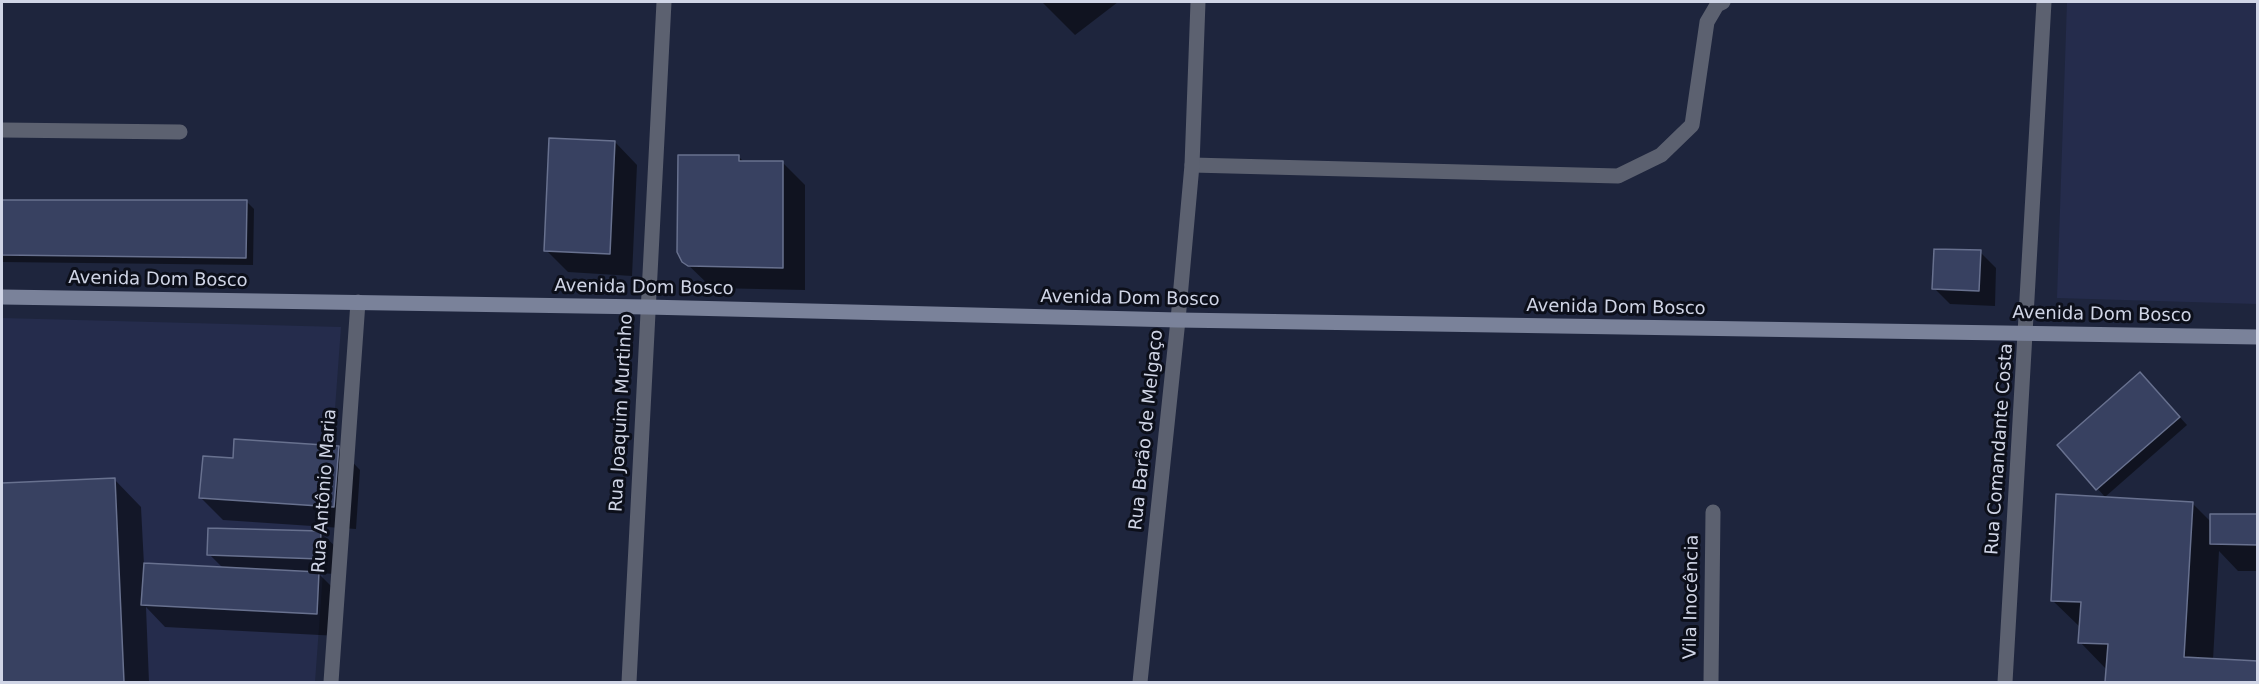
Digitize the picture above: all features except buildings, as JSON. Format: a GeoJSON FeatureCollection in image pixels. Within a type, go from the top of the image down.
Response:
{"type":"FeatureCollection","features":[{"type":"Feature","properties":{"kind":"main road","name":"Avenida Dom Bosco"},"geometry":{"type":"LineString","coordinates":[[2,297],[647,307],[1178,320],[2258,337]]}},
{"type":"Feature","properties":{"kind":"street","name":"Rua Joaquim Murtinho"},"geometry":{"type":"LineString","coordinates":[[628,682],[664,2]]}},
{"type":"Feature","properties":{"kind":"street","name":"Rua Barão de Melgaço"},"geometry":{"type":"LineString","coordinates":[[1140,682],[1192,165],[1198,2]]}},
{"type":"Feature","properties":{"kind":"street"},"geometry":{"type":"LineString","coordinates":[[1192,165],[1618,176],[1661,155],[1692,125],[1707,22],[1717,5],[1723,2]]}},
{"type":"Feature","properties":{"kind":"street","name":"Rua Comandante Costa"},"geometry":{"type":"LineString","coordinates":[[2005,682],[2044,2]]}},
{"type":"Feature","properties":{"kind":"street"},"geometry":{"type":"LineString","coordinates":[[2,130],[180,132]]}},
{"type":"Feature","properties":{"kind":"street","name":"Rua Antônio Maria"},"geometry":{"type":"LineString","coordinates":[[332,682],[358,302]]}},
{"type":"Feature","properties":{"kind":"street","name":"Vila Inocência"},"geometry":{"type":"LineString","coordinates":[[1711,682],[1713,512]]}},
{"type":"Feature","properties":{"kind":"shaded area"},"geometry":{"type":"Polygon","coordinates":[[[2067,2],[2257,2],[2257,304],[2057,298],[2067,2]]]}},
{"type":"Feature","properties":{"kind":"shaded area"},"geometry":{"type":"Polygon","coordinates":[[[2,318],[341,327],[315,682],[2,682],[2,318]]]}}]}
